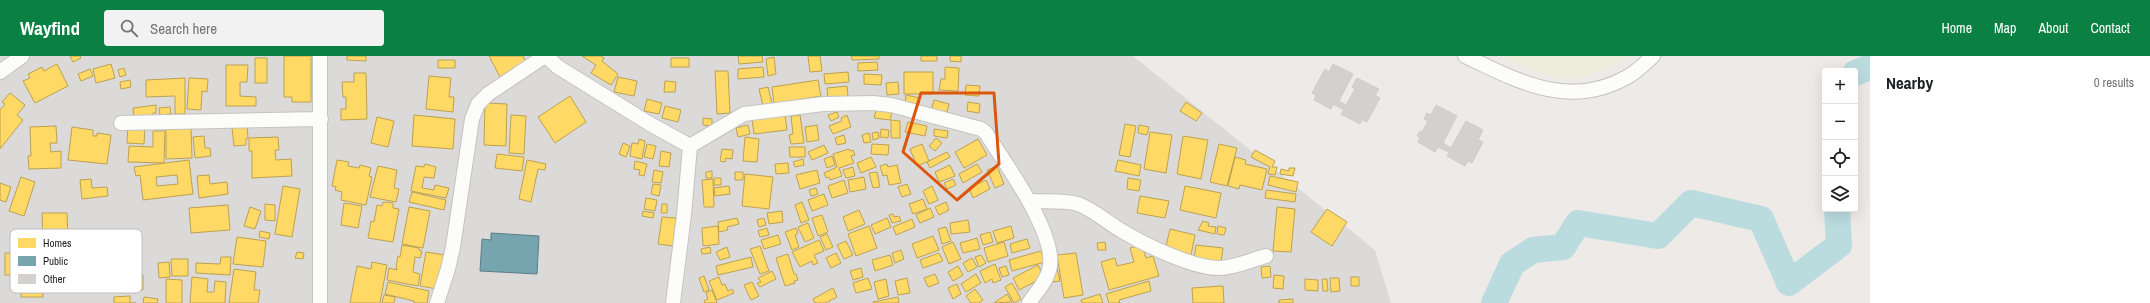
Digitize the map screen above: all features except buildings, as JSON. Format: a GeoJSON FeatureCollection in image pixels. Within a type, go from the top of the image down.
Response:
{"type":"FeatureCollection","features":[{"type":"Feature","properties":{"kind":"street"},"geometry":{"type":"LineString","coordinates":[[0,72],[22,56]]}},
{"type":"Feature","properties":{"kind":"street"},"geometry":{"type":"LineString","coordinates":[[320,56],[322,119],[320,303]]}},
{"type":"Feature","properties":{"kind":"street"},"geometry":{"type":"LineString","coordinates":[[437,303],[448,269],[472,119],[478,104],[488,94],[546,56],[558,67],[650,124],[690,146]]}},
{"type":"Feature","properties":{"kind":"street"},"geometry":{"type":"LineString","coordinates":[[1465,56],[1529,85],[1552,91],[1567,92],[1586,92],[1606,87],[1628,77],[1653,56]]}},
{"type":"Feature","properties":{"kind":"street"},"geometry":{"type":"LineString","coordinates":[[690,146],[744,114],[822,104],[873,103],[891,105],[981,129],[986,133],[1029,202],[1048,241],[1051,255],[1047,276],[1029,303]]}},
{"type":"Feature","properties":{"kind":"street"},"geometry":{"type":"LineString","coordinates":[[121,123],[322,119]]}},
{"type":"Feature","properties":{"kind":"street"},"geometry":{"type":"LineString","coordinates":[[673,303],[684,215],[690,146]]}},
{"type":"Feature","properties":{"kind":"street"},"geometry":{"type":"LineString","coordinates":[[1029,202],[1077,204],[1087,208],[1123,232],[1169,254],[1199,265],[1218,268],[1231,266],[1266,256]]}},
{"type":"Feature","properties":{"kind":"highlighted area"},"geometry":{"type":"Polygon","coordinates":[[[921,93],[994,93],[999,164],[957,200],[903,152],[921,93]]]}},
{"type":"Feature","properties":{"kind":"shaded area"},"geometry":{"type":"Polygon","coordinates":[[[0,56],[1133,56],[1375,250],[1391,303],[0,303],[0,56]]]}},
{"type":"Feature","properties":{"kind":"shaded area"},"geometry":{"type":"Polygon","coordinates":[[[1501,56],[1627,56],[1605,70],[1580,77],[1564,79],[1517,64],[1501,56]]]}},
{"type":"Feature","properties":{"kind":"waterway"},"geometry":{"type":"LineString","coordinates":[[1858,72],[1870,67]]}},
{"type":"Feature","properties":{"kind":"waterway"},"geometry":{"type":"LineString","coordinates":[[1494,303],[1512,264],[1533,250],[1563,247],[1578,223],[1658,236],[1691,203],[1761,219],[1789,283],[1839,245],[1837,212]]}}]}
